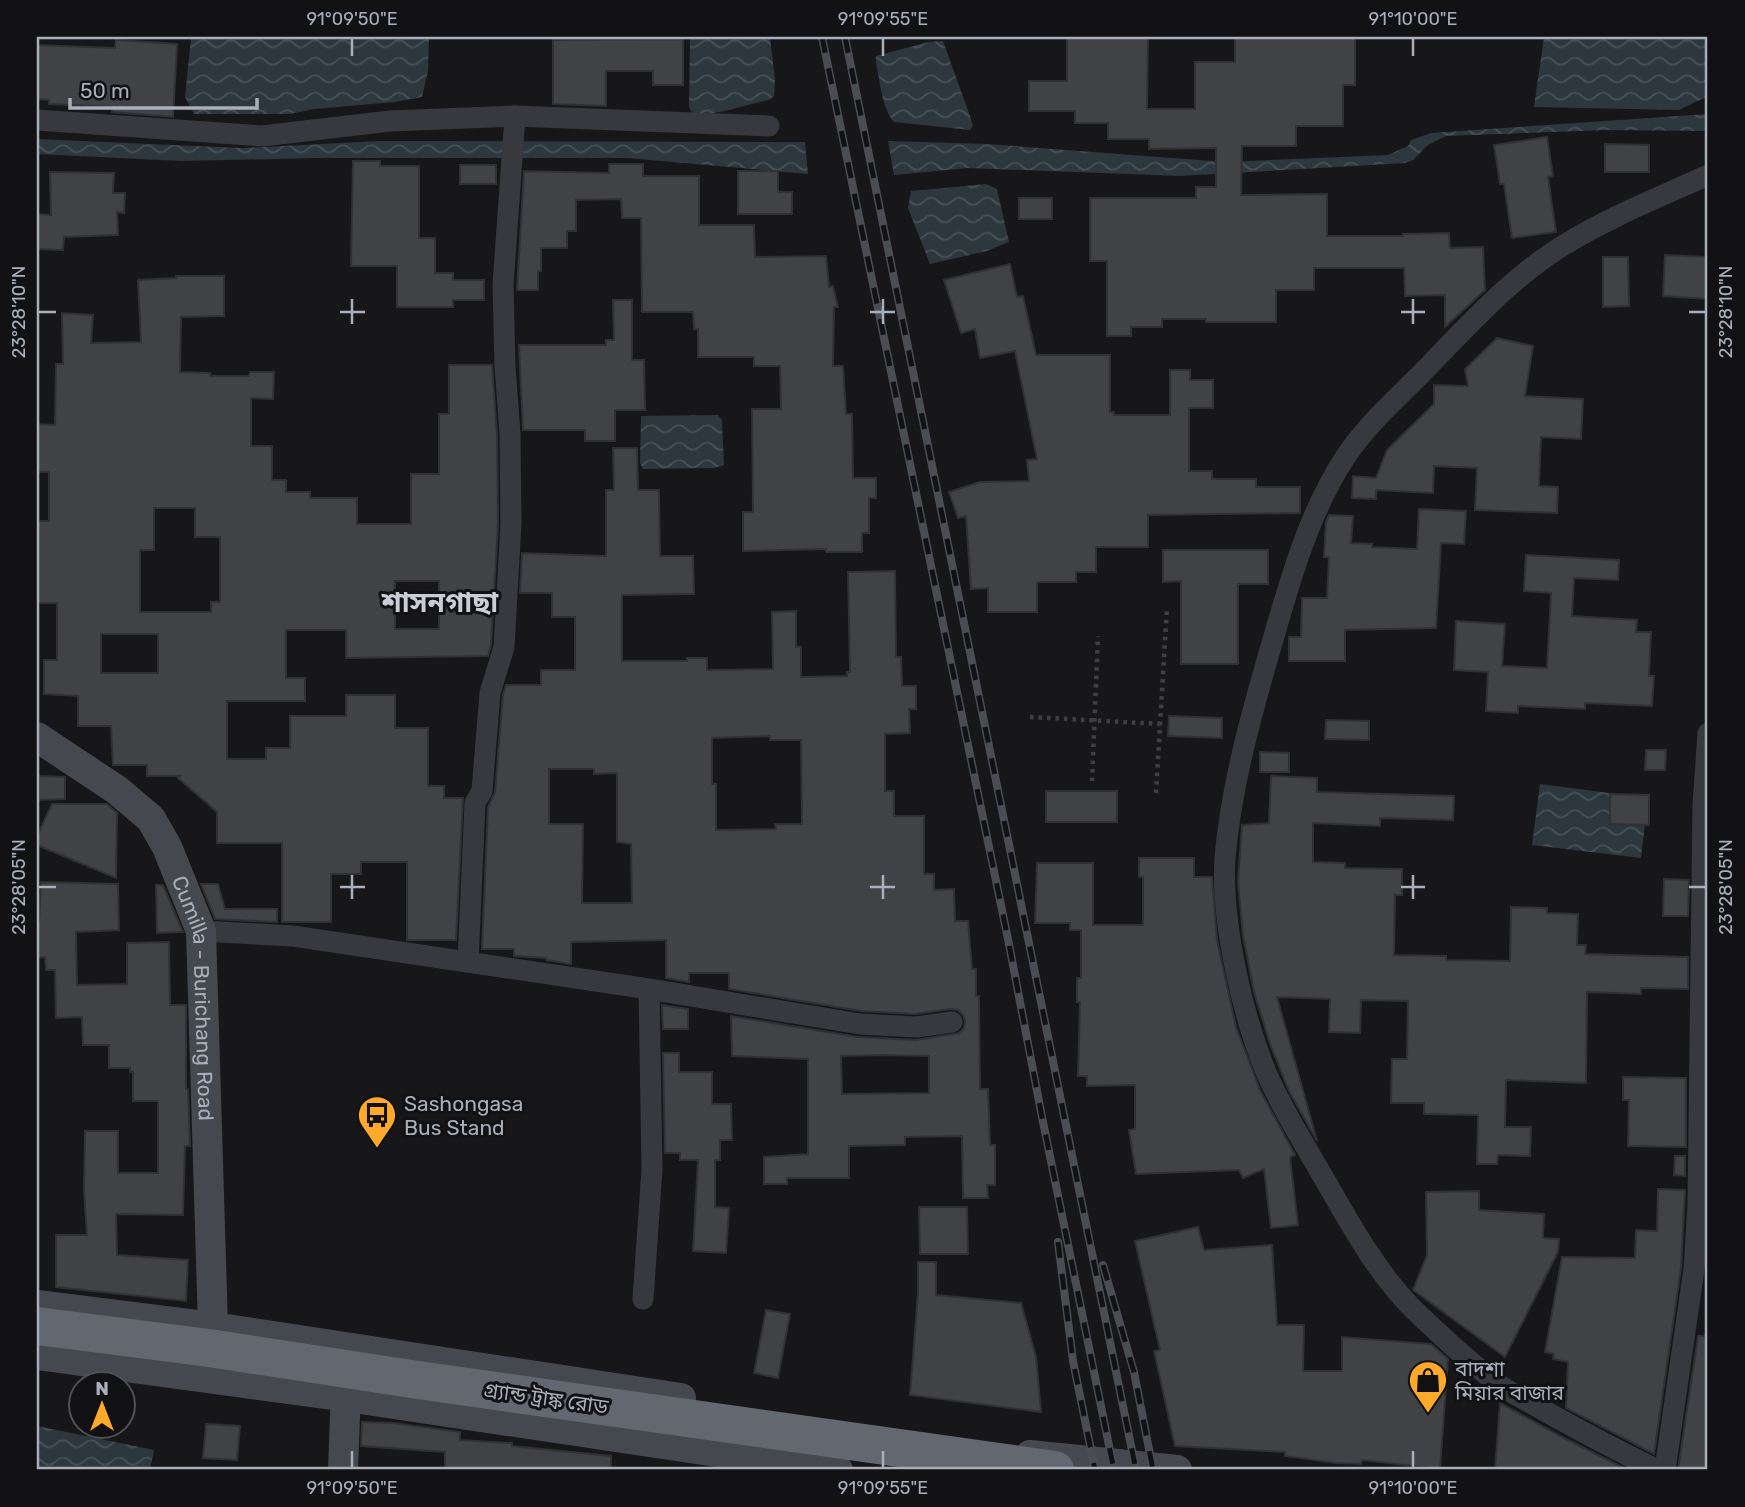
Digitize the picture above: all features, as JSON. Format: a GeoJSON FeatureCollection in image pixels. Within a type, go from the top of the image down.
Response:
{"type":"FeatureCollection","features":[{"type":"Feature","properties":{"kind":"highway","name":"গ্র্যান্ড ট্রাঙ্ক রোড"},"geometry":{"type":"LineString","coordinates":[[37,1326],[249,1353],[444,1384],[1055,1470]]}},
{"type":"Feature","properties":{"kind":"street"},"geometry":{"type":"LineString","coordinates":[[37,120],[262,135],[390,121],[514,126],[769,126]]}},
{"type":"Feature","properties":{"kind":"street"},"geometry":{"type":"LineString","coordinates":[[468,962],[475,803],[482,791],[490,693],[503,647],[511,523],[503,285],[514,126]]}},
{"type":"Feature","properties":{"kind":"street"},"geometry":{"type":"LineString","coordinates":[[1657,1470],[1584,1433],[1502,1386],[1410,1306],[1353,1230],[1285,1111],[1266,1070],[1251,1027],[1230,941],[1225,900],[1225,860],[1238,780],[1258,690],[1284,599],[1320,502],[1348,453],[1379,417],[1511,285],[1562,246],[1630,210],[1708,175]]}},
{"type":"Feature","properties":{"kind":"street"},"geometry":{"type":"LineString","coordinates":[[1665,1470],[1697,1231],[1708,733]]}},
{"type":"Feature","properties":{"kind":"street","name":"Cumilla - Burichang Road"},"geometry":{"type":"LineString","coordinates":[[37,737],[117,790],[151,819],[167,847],[201,931],[213,1327]]}},
{"type":"Feature","properties":{"kind":"street"},"geometry":{"type":"LineString","coordinates":[[201,931],[293,936],[649,989],[860,1024],[916,1027],[952,1022]]}},
{"type":"Feature","properties":{"kind":"street"},"geometry":{"type":"LineString","coordinates":[[643,1299],[652,1169],[649,989]]}},
{"type":"Feature","properties":{"kind":"street"},"geometry":{"type":"LineString","coordinates":[[37,1304],[549,1377],[1020,1453],[1177,1470]]}},
{"type":"Feature","properties":{"kind":"street"},"geometry":{"type":"LineString","coordinates":[[213,1327],[220,1335],[335,1352],[344,1356],[347,1362],[343,1470]]}},
{"type":"Feature","properties":{"kind":"street"},"geometry":{"type":"LineString","coordinates":[[37,1355],[346,1397],[779,1466],[838,1470]]}},
{"type":"Feature","properties":{"kind":"path"},"geometry":{"type":"LineString","coordinates":[[1156,793],[1167,607]]}},
{"type":"Feature","properties":{"kind":"path"},"geometry":{"type":"LineString","coordinates":[[1092,780],[1098,636]]}},
{"type":"Feature","properties":{"kind":"path"},"geometry":{"type":"LineString","coordinates":[[1030,717],[1161,724]]}},
{"type":"Feature","properties":{"kind":"water"},"geometry":{"type":"Polygon","coordinates":[[[191,37],[429,37],[428,71],[422,97],[395,102],[314,109],[290,114],[194,114],[185,97],[191,37]]]}},
{"type":"Feature","properties":{"kind":"water"},"geometry":{"type":"Polygon","coordinates":[[[690,37],[770,37],[774,96],[769,100],[721,112],[693,113],[689,107],[690,37]]]}},
{"type":"Feature","properties":{"kind":"water"},"geometry":{"type":"Polygon","coordinates":[[[1544,37],[1708,37],[1708,96],[1679,110],[1534,107],[1544,37]]]}},
{"type":"Feature","properties":{"kind":"water"},"geometry":{"type":"Polygon","coordinates":[[[943,41],[973,126],[970,130],[894,122],[884,102],[876,56],[928,42],[943,41]]]}},
{"type":"Feature","properties":{"kind":"water"},"geometry":{"type":"Polygon","coordinates":[[[1708,114],[1708,131],[1607,130],[1446,136],[1428,145],[1413,160],[1405,163],[1180,176],[968,168],[894,175],[888,141],[987,144],[1225,162],[1388,155],[1408,146],[1411,140],[1431,133],[1708,114]]]}},
{"type":"Feature","properties":{"kind":"water"},"geometry":{"type":"Polygon","coordinates":[[[37,139],[242,148],[379,141],[805,142],[808,174],[627,158],[315,158],[182,161],[37,154],[37,139]]]}},
{"type":"Feature","properties":{"kind":"water"},"geometry":{"type":"Polygon","coordinates":[[[986,184],[997,189],[1009,242],[987,251],[930,264],[908,208],[911,191],[986,184]]]}},
{"type":"Feature","properties":{"kind":"water"},"geometry":{"type":"Polygon","coordinates":[[[718,415],[722,420],[724,465],[714,468],[643,469],[640,463],[641,416],[718,415]]]}},
{"type":"Feature","properties":{"kind":"water"},"geometry":{"type":"Polygon","coordinates":[[[1540,784],[1648,798],[1641,858],[1532,845],[1540,784]]]}},
{"type":"Feature","properties":{"kind":"water"},"geometry":{"type":"Polygon","coordinates":[[[37,1426],[66,1432],[66,1440],[105,1440],[154,1450],[150,1470],[37,1470],[37,1426]]]}},
{"type":"Feature","properties":{"kind":"building"},"geometry":{"type":"Polygon","coordinates":[[[1067,37],[1148,37],[1147,109],[1195,109],[1195,62],[1235,62],[1235,37],[1355,37],[1355,85],[1343,85],[1343,126],[1296,126],[1296,146],[1242,146],[1241,195],[1327,194],[1327,236],[1449,233],[1450,248],[1483,247],[1485,290],[1445,327],[1445,295],[1405,296],[1404,268],[1314,268],[1314,290],[1276,290],[1276,322],[1162,319],[1162,327],[1131,327],[1131,336],[1107,336],[1107,261],[1090,261],[1090,198],[1196,198],[1196,187],[1216,187],[1216,148],[1149,149],[1149,139],[1108,139],[1108,123],[1075,123],[1075,111],[1029,111],[1029,81],[1067,81],[1067,37]]]}},
{"type":"Feature","properties":{"kind":"building"},"geometry":{"type":"Polygon","coordinates":[[[683,39],[683,85],[653,85],[653,71],[606,71],[606,106],[553,104],[553,40],[683,39]]]}},
{"type":"Feature","properties":{"kind":"building"},"geometry":{"type":"Polygon","coordinates":[[[116,40],[177,44],[173,117],[112,112],[112,107],[49,104],[49,100],[37,99],[37,45],[115,48],[116,40]]]}},
{"type":"Feature","properties":{"kind":"building"},"geometry":{"type":"Polygon","coordinates":[[[1547,137],[1553,176],[1548,177],[1556,232],[1512,238],[1504,184],[1500,184],[1494,145],[1547,137]]]}},
{"type":"Feature","properties":{"kind":"building"},"geometry":{"type":"Polygon","coordinates":[[[1605,144],[1649,145],[1649,172],[1605,172],[1605,144]]]}},
{"type":"Feature","properties":{"kind":"building"},"geometry":{"type":"Polygon","coordinates":[[[353,161],[380,161],[380,166],[419,166],[419,238],[435,238],[435,273],[453,273],[453,280],[484,280],[484,300],[453,300],[453,307],[397,307],[397,266],[351,266],[353,161]]]}},
{"type":"Feature","properties":{"kind":"building"},"geometry":{"type":"Polygon","coordinates":[[[609,164],[643,164],[643,176],[699,176],[699,225],[754,225],[755,257],[826,256],[829,287],[833,286],[838,307],[834,307],[833,366],[843,366],[846,414],[852,414],[853,478],[876,478],[876,498],[869,498],[869,533],[862,533],[862,552],[826,552],[826,549],[743,551],[743,512],[753,512],[752,409],[781,409],[780,366],[754,366],[754,357],[698,357],[698,329],[694,329],[693,312],[642,312],[641,218],[622,218],[621,199],[576,200],[576,231],[567,231],[567,248],[541,248],[538,290],[517,290],[524,171],[609,173],[609,164]]]}},
{"type":"Feature","properties":{"kind":"building"},"geometry":{"type":"Polygon","coordinates":[[[460,165],[496,165],[496,184],[460,184],[460,165]]]}},
{"type":"Feature","properties":{"kind":"building"},"geometry":{"type":"Polygon","coordinates":[[[738,171],[778,171],[778,192],[792,192],[792,214],[738,214],[738,171]]]}},
{"type":"Feature","properties":{"kind":"building"},"geometry":{"type":"Polygon","coordinates":[[[50,172],[114,173],[113,193],[125,193],[124,213],[117,212],[118,235],[64,237],[63,250],[37,249],[37,214],[51,215],[50,172]]]}},
{"type":"Feature","properties":{"kind":"building"},"geometry":{"type":"Polygon","coordinates":[[[1019,198],[1052,198],[1052,219],[1019,219],[1019,198]]]}},
{"type":"Feature","properties":{"kind":"building"},"geometry":{"type":"Polygon","coordinates":[[[1665,255],[1708,257],[1708,299],[1663,296],[1665,255]]]}},
{"type":"Feature","properties":{"kind":"building"},"geometry":{"type":"Polygon","coordinates":[[[1603,257],[1628,257],[1629,306],[1603,307],[1603,257]]]}},
{"type":"Feature","properties":{"kind":"building"},"geometry":{"type":"Polygon","coordinates":[[[1010,264],[1017,297],[1023,296],[1036,355],[1110,355],[1110,412],[1114,412],[1114,415],[1170,415],[1170,370],[1190,370],[1190,380],[1213,380],[1213,408],[1189,408],[1189,471],[1212,471],[1212,479],[1256,479],[1256,487],[1300,487],[1300,513],[1148,515],[1148,547],[1096,547],[1096,572],[1076,572],[1076,582],[1037,582],[1037,612],[988,612],[988,588],[971,589],[966,516],[958,518],[949,492],[980,482],[1029,481],[1027,460],[1037,459],[1015,351],[980,358],[975,329],[961,333],[944,280],[1010,264]]]}},
{"type":"Feature","properties":{"kind":"building"},"geometry":{"type":"Polygon","coordinates":[[[224,276],[224,316],[181,317],[180,372],[210,373],[210,376],[249,376],[250,372],[274,372],[273,399],[251,398],[251,446],[272,446],[272,480],[286,480],[286,492],[310,492],[310,498],[357,498],[357,524],[411,524],[411,474],[439,474],[439,414],[449,414],[449,365],[492,365],[497,435],[498,523],[491,645],[488,656],[346,658],[346,630],[286,630],[286,678],[305,678],[305,701],[227,701],[227,759],[266,759],[266,748],[290,748],[290,716],[346,716],[346,695],[395,695],[395,728],[428,728],[428,786],[444,786],[444,798],[463,798],[456,940],[407,940],[407,862],[361,862],[361,874],[331,874],[331,922],[282,922],[282,843],[217,843],[217,812],[178,778],[180,776],[147,776],[147,765],[113,765],[111,726],[78,726],[78,696],[44,694],[44,660],[57,660],[57,603],[37,603],[37,521],[49,521],[49,472],[37,472],[37,424],[55,425],[56,364],[63,364],[62,313],[93,315],[91,343],[141,342],[138,280],[224,276]],[[154,508],[154,550],[140,550],[140,612],[211,612],[211,602],[220,602],[220,537],[195,537],[195,508],[154,508]],[[395,581],[395,629],[439,629],[439,581],[395,581]],[[101,634],[101,673],[158,673],[158,634],[101,634]]]}},
{"type":"Feature","properties":{"kind":"building"},"geometry":{"type":"Polygon","coordinates":[[[613,300],[632,300],[632,360],[644,360],[645,410],[615,410],[615,441],[585,441],[585,430],[523,430],[519,345],[606,345],[606,340],[614,340],[613,300]]]}},
{"type":"Feature","properties":{"kind":"building"},"geometry":{"type":"Polygon","coordinates":[[[1497,338],[1533,346],[1525,396],[1583,399],[1581,439],[1541,437],[1539,486],[1558,487],[1557,513],[1475,510],[1477,468],[1434,466],[1433,493],[1376,490],[1376,499],[1352,498],[1353,476],[1376,478],[1387,450],[1434,404],[1434,385],[1468,386],[1465,369],[1497,338]]]}},
{"type":"Feature","properties":{"kind":"building"},"geometry":{"type":"Polygon","coordinates":[[[613,448],[637,448],[638,490],[659,490],[660,556],[693,556],[694,594],[622,595],[622,661],[687,661],[687,658],[707,658],[707,670],[773,669],[772,612],[796,611],[796,647],[801,647],[801,677],[847,676],[847,672],[850,672],[848,572],[895,571],[896,657],[901,657],[902,686],[916,686],[916,709],[909,709],[910,733],[885,734],[885,791],[894,791],[894,816],[924,816],[924,874],[934,874],[934,890],[954,889],[955,921],[968,921],[972,969],[976,969],[976,996],[979,996],[980,1089],[988,1089],[990,1145],[995,1145],[995,1185],[987,1185],[988,1198],[963,1198],[962,1136],[905,1137],[905,1145],[849,1146],[849,1178],[787,1178],[787,1184],[764,1184],[764,1157],[808,1154],[808,1059],[732,1056],[731,1016],[858,1037],[916,1040],[959,1033],[964,1028],[965,1021],[958,1010],[915,1014],[861,1011],[729,989],[729,973],[689,973],[689,982],[666,978],[666,940],[571,942],[571,964],[546,958],[514,956],[514,949],[482,949],[488,807],[495,792],[506,685],[541,685],[541,670],[575,670],[575,617],[552,617],[552,593],[520,593],[522,553],[606,556],[606,490],[614,490],[613,448]],[[770,736],[712,738],[716,830],[776,829],[775,824],[802,824],[801,740],[770,740],[770,736]],[[549,769],[549,824],[583,824],[582,903],[632,903],[631,844],[617,842],[617,773],[594,774],[594,769],[549,769]],[[841,1056],[842,1094],[929,1093],[929,1056],[841,1056]]]}},
{"type":"Feature","properties":{"kind":"building"},"geometry":{"type":"Polygon","coordinates":[[[1419,509],[1466,511],[1464,544],[1441,543],[1436,628],[1345,630],[1345,661],[1289,661],[1289,637],[1301,637],[1302,598],[1327,598],[1329,557],[1324,557],[1326,522],[1329,515],[1353,516],[1351,543],[1417,549],[1419,509]]]}},
{"type":"Feature","properties":{"kind":"building"},"geometry":{"type":"Polygon","coordinates":[[[1163,550],[1268,550],[1268,584],[1238,584],[1238,664],[1181,664],[1181,581],[1163,582],[1163,550]]]}},
{"type":"Feature","properties":{"kind":"building"},"geometry":{"type":"Polygon","coordinates":[[[1526,555],[1619,560],[1618,580],[1574,578],[1572,616],[1637,620],[1636,632],[1651,632],[1649,676],[1654,676],[1652,706],[1585,703],[1585,709],[1518,706],[1518,713],[1486,711],[1488,672],[1454,670],[1456,621],[1505,624],[1502,666],[1547,668],[1551,593],[1524,591],[1526,555]]]}},
{"type":"Feature","properties":{"kind":"building"},"geometry":{"type":"Polygon","coordinates":[[[1169,716],[1222,718],[1222,738],[1168,736],[1169,716]]]}},
{"type":"Feature","properties":{"kind":"building"},"geometry":{"type":"Polygon","coordinates":[[[1326,720],[1369,721],[1369,740],[1325,739],[1326,720]]]}},
{"type":"Feature","properties":{"kind":"building"},"geometry":{"type":"Polygon","coordinates":[[[1646,750],[1666,750],[1665,770],[1645,770],[1646,750]]]}},
{"type":"Feature","properties":{"kind":"building"},"geometry":{"type":"Polygon","coordinates":[[[1260,752],[1289,753],[1289,772],[1260,772],[1260,752]]]}},
{"type":"Feature","properties":{"kind":"building"},"geometry":{"type":"Polygon","coordinates":[[[39,776],[65,777],[65,799],[39,800],[39,776]]]}},
{"type":"Feature","properties":{"kind":"building"},"geometry":{"type":"Polygon","coordinates":[[[1271,776],[1317,778],[1317,792],[1454,796],[1453,820],[1380,818],[1380,826],[1313,823],[1313,862],[1345,863],[1345,868],[1402,869],[1402,895],[1395,895],[1394,955],[1446,956],[1446,960],[1510,961],[1511,907],[1547,908],[1547,913],[1578,914],[1577,945],[1586,945],[1585,954],[1688,957],[1688,989],[1641,988],[1641,994],[1587,992],[1586,1083],[1506,1080],[1505,1127],[1531,1127],[1530,1156],[1498,1155],[1497,1164],[1477,1164],[1478,1115],[1424,1114],[1424,1103],[1391,1103],[1392,1059],[1407,1059],[1408,1001],[1361,1000],[1360,1033],[1329,1032],[1330,999],[1277,997],[1317,1141],[1289,1091],[1270,1044],[1254,992],[1243,936],[1238,882],[1242,825],[1269,823],[1271,776]]]}},
{"type":"Feature","properties":{"kind":"building"},"geometry":{"type":"Polygon","coordinates":[[[1046,791],[1117,791],[1117,822],[1046,822],[1046,791]]]}},
{"type":"Feature","properties":{"kind":"building"},"geometry":{"type":"Polygon","coordinates":[[[1610,794],[1649,795],[1649,825],[1610,824],[1610,794]]]}},
{"type":"Feature","properties":{"kind":"building"},"geometry":{"type":"Polygon","coordinates":[[[52,804],[107,804],[117,813],[116,878],[37,845],[37,836],[52,804]]]}},
{"type":"Feature","properties":{"kind":"building"},"geometry":{"type":"Polygon","coordinates":[[[1139,858],[1194,858],[1194,877],[1212,877],[1217,940],[1236,1027],[1260,1090],[1295,1155],[1290,1157],[1298,1225],[1271,1228],[1264,1169],[1243,1178],[1239,1170],[1136,1174],[1129,1130],[1135,1129],[1135,1085],[1087,1086],[1087,1076],[1078,1076],[1080,1002],[1077,1002],[1077,978],[1081,978],[1081,930],[1070,930],[1070,923],[1035,923],[1037,863],[1093,863],[1093,925],[1143,925],[1143,877],[1139,877],[1139,858]]]}},
{"type":"Feature","properties":{"kind":"building"},"geometry":{"type":"Polygon","coordinates":[[[1664,879],[1689,880],[1688,916],[1663,916],[1664,879]]]}},
{"type":"Feature","properties":{"kind":"building"},"geometry":{"type":"Polygon","coordinates":[[[41,882],[118,884],[119,930],[76,932],[77,985],[127,984],[127,943],[169,942],[170,1005],[186,1005],[186,1089],[190,1146],[185,1146],[183,1215],[116,1214],[117,1255],[188,1260],[186,1301],[56,1287],[56,1235],[87,1235],[84,1191],[85,1131],[118,1131],[118,1173],[158,1173],[158,1101],[133,1101],[133,1072],[130,1072],[130,1068],[109,1068],[109,1045],[83,1045],[82,1017],[56,1018],[55,970],[46,970],[45,957],[37,958],[41,882]]]}},
{"type":"Feature","properties":{"kind":"building"},"geometry":{"type":"Polygon","coordinates":[[[201,884],[218,884],[225,909],[277,909],[277,922],[215,919],[201,884]]]}},
{"type":"Feature","properties":{"kind":"building"},"geometry":{"type":"Polygon","coordinates":[[[156,885],[163,885],[183,932],[157,933],[156,885]]]}},
{"type":"Feature","properties":{"kind":"building"},"geometry":{"type":"Polygon","coordinates":[[[662,1005],[688,1009],[688,1029],[663,1029],[662,1005]]]}},
{"type":"Feature","properties":{"kind":"building"},"geometry":{"type":"Polygon","coordinates":[[[663,1053],[679,1053],[679,1072],[712,1072],[712,1104],[731,1104],[732,1140],[720,1140],[720,1160],[715,1160],[715,1207],[729,1208],[726,1253],[693,1251],[698,1160],[680,1160],[680,1153],[665,1153],[663,1053]]]}},
{"type":"Feature","properties":{"kind":"building"},"geometry":{"type":"Polygon","coordinates":[[[1623,1077],[1686,1078],[1686,1147],[1628,1146],[1629,1100],[1623,1100],[1623,1077]]]}},
{"type":"Feature","properties":{"kind":"building"},"geometry":{"type":"Polygon","coordinates":[[[1675,1156],[1685,1156],[1685,1176],[1674,1175],[1675,1156]]]}},
{"type":"Feature","properties":{"kind":"building"},"geometry":{"type":"Polygon","coordinates":[[[1658,1189],[1685,1190],[1681,1268],[1654,1454],[1566,1408],[1568,1362],[1553,1359],[1554,1354],[1545,1352],[1562,1257],[1635,1258],[1636,1230],[1657,1231],[1658,1189]]]}},
{"type":"Feature","properties":{"kind":"building"},"geometry":{"type":"Polygon","coordinates":[[[1479,1191],[1479,1210],[1544,1214],[1543,1238],[1559,1239],[1558,1252],[1505,1357],[1413,1290],[1427,1255],[1426,1192],[1479,1191]]]}},
{"type":"Feature","properties":{"kind":"building"},"geometry":{"type":"Polygon","coordinates":[[[919,1207],[967,1207],[968,1254],[920,1254],[919,1207]]]}},
{"type":"Feature","properties":{"kind":"building"},"geometry":{"type":"Polygon","coordinates":[[[1198,1227],[1204,1250],[1272,1245],[1277,1325],[1304,1325],[1303,1371],[1342,1371],[1342,1337],[1431,1344],[1448,1359],[1440,1469],[1362,1460],[1361,1464],[1336,1463],[1285,1456],[1285,1452],[1175,1446],[1154,1351],[1160,1350],[1135,1241],[1198,1227]]]}},
{"type":"Feature","properties":{"kind":"building"},"geometry":{"type":"Polygon","coordinates":[[[918,1262],[936,1262],[936,1295],[1021,1303],[1036,1357],[1041,1412],[910,1395],[918,1262]]]}},
{"type":"Feature","properties":{"kind":"building"},"geometry":{"type":"Polygon","coordinates":[[[766,1310],[790,1314],[778,1378],[754,1373],[766,1310]]]}},
{"type":"Feature","properties":{"kind":"building"},"geometry":{"type":"Polygon","coordinates":[[[1698,1336],[1708,1336],[1708,1470],[1678,1470],[1698,1336]]]}},
{"type":"Feature","properties":{"kind":"building"},"geometry":{"type":"Polygon","coordinates":[[[1500,1403],[1562,1437],[1628,1470],[1495,1470],[1500,1403]]]}},
{"type":"Feature","properties":{"kind":"building"},"geometry":{"type":"Polygon","coordinates":[[[362,1422],[393,1423],[460,1432],[460,1440],[512,1443],[512,1446],[611,1456],[611,1470],[445,1470],[445,1452],[361,1446],[362,1422]]]}},
{"type":"Feature","properties":{"kind":"building"},"geometry":{"type":"Polygon","coordinates":[[[206,1424],[240,1426],[237,1460],[203,1458],[206,1424]]]}},
{"type":"Feature","properties":{"kind":"railway"},"geometry":{"type":"LineString","coordinates":[[822,37],[1008,939],[1114,1470]]}},
{"type":"Feature","properties":{"kind":"railway"},"geometry":{"type":"LineString","coordinates":[[845,37],[1136,1470]]}},
{"type":"Feature","properties":{"kind":"railway"},"geometry":{"type":"LineString","coordinates":[[1058,1242],[1073,1361],[1095,1470]]}},
{"type":"Feature","properties":{"kind":"railway"},"geometry":{"type":"LineString","coordinates":[[1103,1265],[1134,1372],[1153,1470]]}},
{"type":"Feature","properties":{"kind":"place","name":"Sashongasa Bus Stand"},"geometry":{"type":"Point","coordinates":[377,1149]}},
{"type":"Feature","properties":{"kind":"place","name":"বাদশা মিয়ার বাজার"},"geometry":{"type":"Point","coordinates":[1428,1414]}},
{"type":"Feature","properties":{"kind":"district","name":"শাসনগাছা"},"geometry":{"type":"Point","coordinates":[440,602]}}]}
